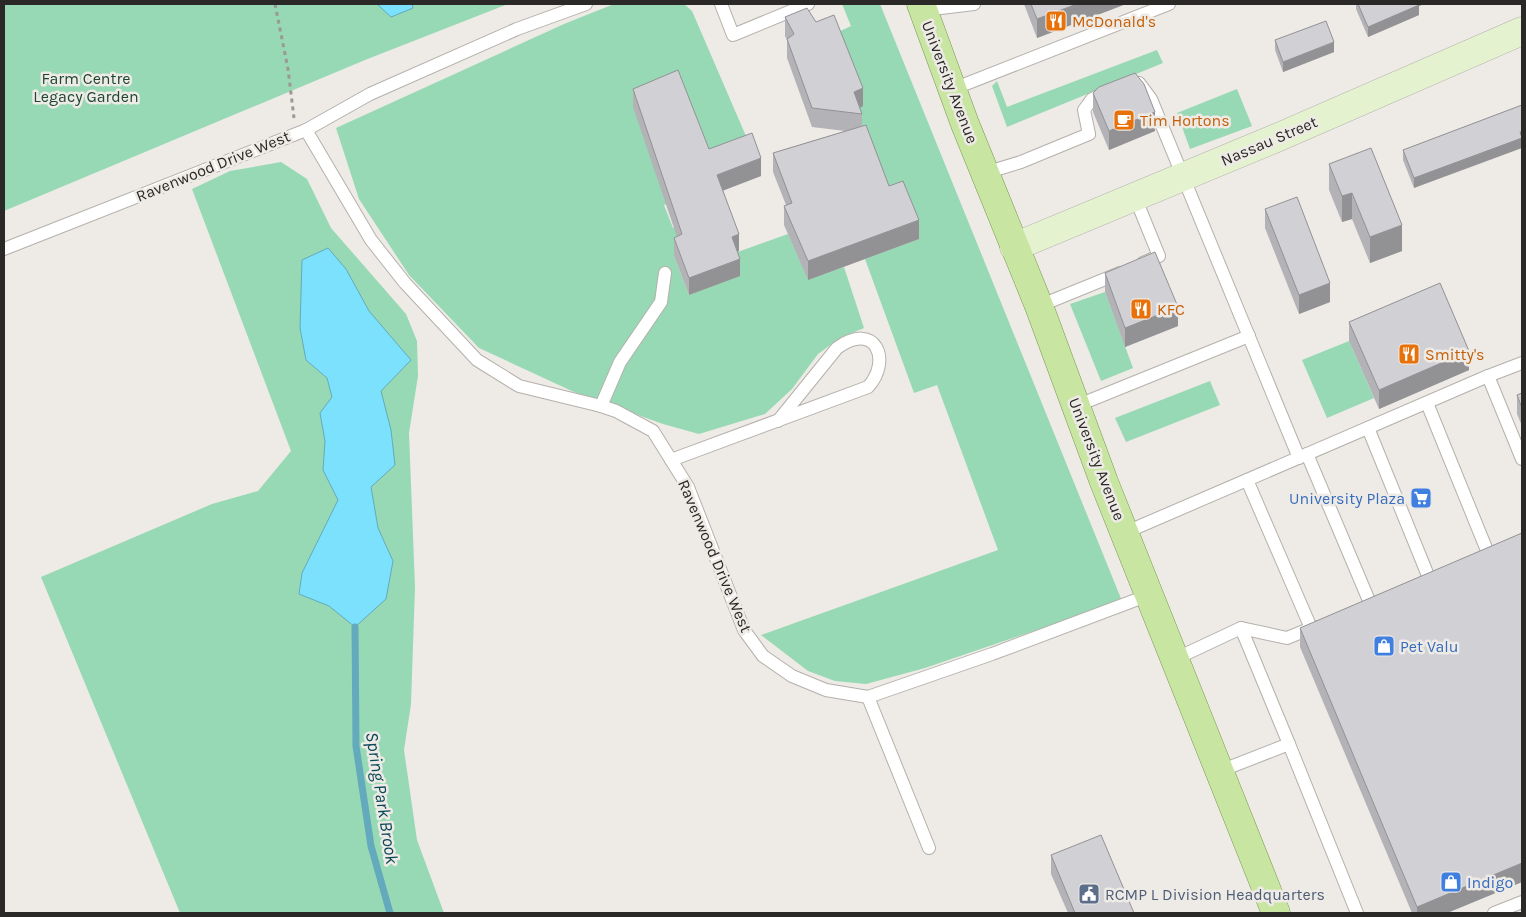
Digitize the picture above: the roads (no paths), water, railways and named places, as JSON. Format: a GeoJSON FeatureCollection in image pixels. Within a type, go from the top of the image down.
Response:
{"type":"FeatureCollection","features":[{"type":"Feature","properties":{"kind":"main road","name":"University Avenue"},"geometry":{"type":"LineString","coordinates":[[922,7],[985,174],[1039,306],[1124,532],[1276,913]]}},
{"type":"Feature","properties":{"kind":"street","name":"Nassau Street"},"geometry":{"type":"LineString","coordinates":[[1014,247],[1184,177],[1522,31]]}},
{"type":"Feature","properties":{"kind":"lane"},"geometry":{"type":"LineString","coordinates":[[301,132],[370,94],[517,29],[586,4]]}},
{"type":"Feature","properties":{"kind":"lane"},"geometry":{"type":"LineString","coordinates":[[721,4],[733,35],[808,4]]}},
{"type":"Feature","properties":{"kind":"lane"},"geometry":{"type":"LineString","coordinates":[[922,7],[974,4]]}},
{"type":"Feature","properties":{"kind":"lane"},"geometry":{"type":"LineString","coordinates":[[953,89],[1169,4]]}},
{"type":"Feature","properties":{"kind":"lane"},"geometry":{"type":"LineString","coordinates":[[985,174],[1021,162],[1089,134],[1084,110],[1092,99],[1122,86],[1139,83],[1145,88],[1184,177],[1249,336],[1370,603]]}},
{"type":"Feature","properties":{"kind":"lane","name":"Ravenwood Drive West"},"geometry":{"type":"LineString","coordinates":[[4,249],[301,132],[371,240],[405,283],[477,360],[520,386],[616,411],[653,431],[688,487],[744,630],[763,656],[792,676],[826,690],[868,697],[992,654],[1149,595]]}},
{"type":"Feature","properties":{"kind":"lane"},"geometry":{"type":"LineString","coordinates":[[1039,306],[1159,256],[1135,197]]}},
{"type":"Feature","properties":{"kind":"lane"},"geometry":{"type":"LineString","coordinates":[[601,406],[620,362],[661,302],[665,273]]}},
{"type":"Feature","properties":{"kind":"lane"},"geometry":{"type":"LineString","coordinates":[[1076,406],[1249,336]]}},
{"type":"Feature","properties":{"kind":"lane"},"geometry":{"type":"LineString","coordinates":[[671,460],[778,421],[868,387],[876,379],[878,369],[878,353],[875,345],[870,340],[860,337],[849,339],[837,348],[778,421]]}},
{"type":"Feature","properties":{"kind":"lane"},"geometry":{"type":"LineString","coordinates":[[1124,532],[1522,363]]}},
{"type":"Feature","properties":{"kind":"lane"},"geometry":{"type":"LineString","coordinates":[[1488,376],[1522,459]]}},
{"type":"Feature","properties":{"kind":"lane"},"geometry":{"type":"LineString","coordinates":[[1427,403],[1488,553]]}},
{"type":"Feature","properties":{"kind":"lane"},"geometry":{"type":"LineString","coordinates":[[1368,428],[1429,578]]}},
{"type":"Feature","properties":{"kind":"lane"},"geometry":{"type":"LineString","coordinates":[[1247,480],[1311,628]]}},
{"type":"Feature","properties":{"kind":"lane"},"geometry":{"type":"LineString","coordinates":[[1175,659],[1241,628],[1288,638],[1328,621]]}},
{"type":"Feature","properties":{"kind":"lane"},"geometry":{"type":"LineString","coordinates":[[1241,628],[1290,744],[1357,913]]}},
{"type":"Feature","properties":{"kind":"lane"},"geometry":{"type":"LineString","coordinates":[[868,697],[929,848]]}},
{"type":"Feature","properties":{"kind":"lane"},"geometry":{"type":"LineString","coordinates":[[1220,771],[1290,744]]}},
{"type":"Feature","properties":{"kind":"lane"},"geometry":{"type":"LineString","coordinates":[[1494,913],[1522,902]]}},
{"type":"Feature","properties":{"kind":"water"},"geometry":{"type":"Polygon","coordinates":[[[377,4],[412,4],[413,8],[391,17],[377,4]]]}},
{"type":"Feature","properties":{"kind":"water"},"geometry":{"type":"Polygon","coordinates":[[[328,248],[346,269],[369,311],[411,360],[381,391],[391,430],[395,465],[371,487],[378,528],[393,561],[386,599],[355,627],[329,606],[299,594],[302,573],[338,500],[323,470],[325,441],[320,413],[332,397],[327,378],[306,360],[300,328],[302,260],[328,248]]]}},
{"type":"Feature","properties":{"kind":"waterway","name":"Spring Park Brook"},"geometry":{"type":"LineString","coordinates":[[355,627],[356,746],[371,846],[390,913]]}},
{"type":"Feature","properties":{"kind":"place","name":"McDonald's"},"geometry":{"type":"Point","coordinates":[1056,21]}},
{"type":"Feature","properties":{"kind":"place","name":"Tim Hortons"},"geometry":{"type":"Point","coordinates":[1124,120]}},
{"type":"Feature","properties":{"kind":"place","name":"KFC"},"geometry":{"type":"Point","coordinates":[1141,309]}},
{"type":"Feature","properties":{"kind":"place","name":"Smitty's"},"geometry":{"type":"Point","coordinates":[1409,354]}},
{"type":"Feature","properties":{"kind":"place","name":"University Plaza"},"geometry":{"type":"Point","coordinates":[1421,498]}},
{"type":"Feature","properties":{"kind":"place","name":"Pet Valu"},"geometry":{"type":"Point","coordinates":[1384,646]}},
{"type":"Feature","properties":{"kind":"place","name":"Indigo"},"geometry":{"type":"Point","coordinates":[1451,882]}},
{"type":"Feature","properties":{"kind":"place","name":"RCMP L Division Headquarters"},"geometry":{"type":"Point","coordinates":[1089,894]}},
{"type":"Feature","properties":{"kind":"park label","name":"Farm Centre Legacy Garden"},"geometry":{"type":"Point","coordinates":[86,87]}}]}
